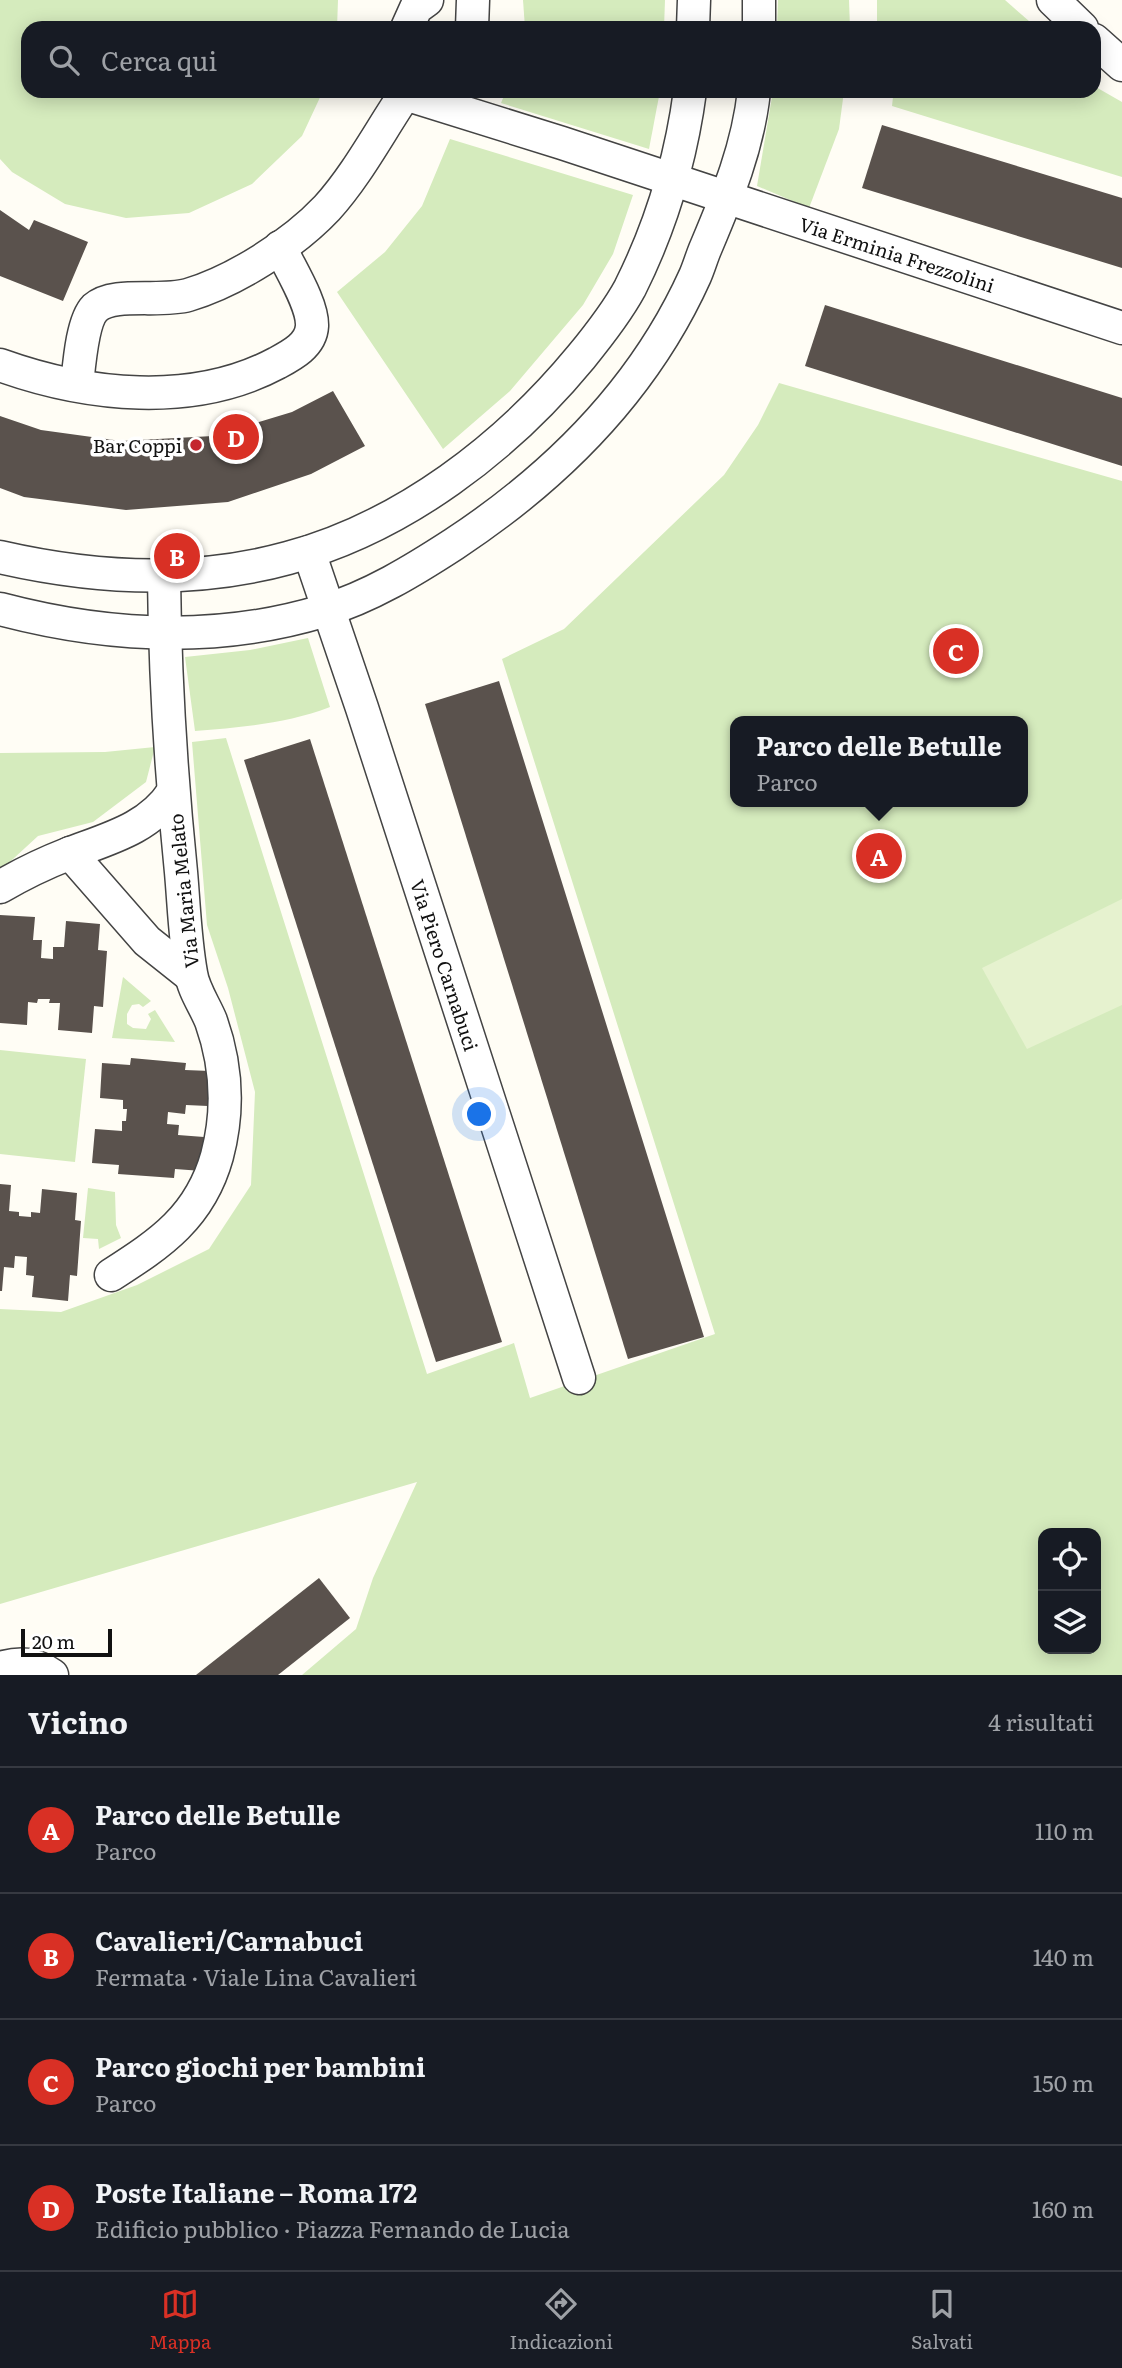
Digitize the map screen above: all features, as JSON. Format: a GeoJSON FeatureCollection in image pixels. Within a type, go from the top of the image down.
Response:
{"type":"FeatureCollection","features":[{"type":"Feature","properties":{"kind":"street"},"geometry":{"type":"LineString","coordinates":[[410,21],[416,8],[428,0]]}},
{"type":"Feature","properties":{"kind":"street"},"geometry":{"type":"LineString","coordinates":[[472,21],[473,0]]}},
{"type":"Feature","properties":{"kind":"street"},"geometry":{"type":"LineString","coordinates":[[693,21],[694,0]]}},
{"type":"Feature","properties":{"kind":"street"},"geometry":{"type":"LineString","coordinates":[[759,0],[759,21]]}},
{"type":"Feature","properties":{"kind":"street"},"geometry":{"type":"LineString","coordinates":[[1053,0],[1075,21]]}},
{"type":"Feature","properties":{"kind":"street"},"geometry":{"type":"LineString","coordinates":[[1101,46],[1122,65]]}},
{"type":"Feature","properties":{"kind":"street"},"geometry":{"type":"LineString","coordinates":[[77,385],[86,325],[95,309],[113,299],[167,299],[203,290],[234,276],[280,247],[327,208],[418,98]]}},
{"type":"Feature","properties":{"kind":"street","name":"Via Erminia Frezzolini"},"geometry":{"type":"LineString","coordinates":[[433,98],[1122,328]]}},
{"type":"Feature","properties":{"kind":"street"},"geometry":{"type":"LineString","coordinates":[[0,557],[90,573],[164,577],[247,566],[309,552],[388,518],[414,503],[475,460],[537,405],[589,347],[629,288],[672,180],[689,98]]}},
{"type":"Feature","properties":{"kind":"street"},"geometry":{"type":"LineString","coordinates":[[0,609],[80,626],[165,634],[239,629],[327,610],[402,576],[484,524],[534,485],[581,443],[617,404],[662,337],[695,276],[728,198],[743,155],[753,98]]}},
{"type":"Feature","properties":{"kind":"street"},"geometry":{"type":"LineString","coordinates":[[0,365],[77,385],[129,392],[184,391],[238,379],[288,358],[306,343],[312,326],[307,303],[280,247]]}},
{"type":"Feature","properties":{"kind":"street","name":"Via Piero Carnabuci"},"geometry":{"type":"LineString","coordinates":[[309,552],[579,1378]]}},
{"type":"Feature","properties":{"kind":"street","name":"Via Maria Melato"},"geometry":{"type":"LineString","coordinates":[[111,1275],[162,1242],[183,1222],[204,1190],[216,1159],[226,1108],[224,1071],[211,1021],[191,976],[173,792],[164,577]]}},
{"type":"Feature","properties":{"kind":"street","name":"Via Maria Melato"},"geometry":{"type":"LineString","coordinates":[[0,887],[22,874],[119,835],[143,822],[160,809],[173,792]]}},
{"type":"Feature","properties":{"kind":"street"},"geometry":{"type":"LineString","coordinates":[[70,853],[147,941],[191,976]]}},
{"type":"Feature","properties":{"kind":"street"},"geometry":{"type":"LineString","coordinates":[[0,1668],[28,1664],[52,1675]]}},
{"type":"Feature","properties":{"kind":"green space"},"geometry":{"type":"Polygon","coordinates":[[[0,0],[338,0],[337,21],[21,21],[21,98],[320,98],[302,136],[252,184],[189,213],[126,218],[65,204],[12,172],[0,159],[0,0]]]}},
{"type":"Feature","properties":{"kind":"green space"},"geometry":{"type":"Polygon","coordinates":[[[523,0],[665,0],[664,21],[524,21],[523,0]]]}},
{"type":"Feature","properties":{"kind":"green space"},"geometry":{"type":"Polygon","coordinates":[[[778,0],[849,0],[850,21],[777,21],[778,0]]]}},
{"type":"Feature","properties":{"kind":"green space"},"geometry":{"type":"Polygon","coordinates":[[[877,0],[1005,0],[1029,21],[877,21],[877,0]]]}},
{"type":"Feature","properties":{"kind":"green space"},"geometry":{"type":"Polygon","coordinates":[[[1101,90],[1122,102],[1122,177],[892,106],[893,98],[1101,98],[1101,90]]]}},
{"type":"Feature","properties":{"kind":"green space"},"geometry":{"type":"Polygon","coordinates":[[[503,98],[659,98],[649,149],[501,103],[503,98]]]}},
{"type":"Feature","properties":{"kind":"green space"},"geometry":{"type":"Polygon","coordinates":[[[772,98],[843,98],[839,129],[809,208],[757,186],[772,98]]]}},
{"type":"Feature","properties":{"kind":"green space"},"geometry":{"type":"Polygon","coordinates":[[[450,139],[633,195],[613,254],[583,305],[510,391],[443,449],[337,292],[385,252],[422,206],[450,139]]]}},
{"type":"Feature","properties":{"kind":"green space"},"geometry":{"type":"Polygon","coordinates":[[[779,383],[1122,481],[1122,1675],[302,1675],[356,1629],[373,1578],[417,1482],[0,1604],[0,1309],[61,1312],[137,1285],[209,1249],[251,1185],[255,1092],[228,988],[207,925],[192,742],[226,738],[427,1374],[514,1343],[530,1398],[715,1334],[502,659],[564,629],[724,475],[758,425],[779,383]]]}},
{"type":"Feature","properties":{"kind":"green space"},"geometry":{"type":"Polygon","coordinates":[[[308,638],[330,707],[280,721],[195,731],[185,657],[250,650],[308,638]]]}},
{"type":"Feature","properties":{"kind":"green space"},"geometry":{"type":"Polygon","coordinates":[[[155,747],[146,782],[93,822],[38,836],[0,871],[0,753],[105,752],[155,747]]]}},
{"type":"Feature","properties":{"kind":"green space"},"geometry":{"type":"Polygon","coordinates":[[[1122,899],[1122,1005],[1027,1049],[982,968],[1122,899]]]}},
{"type":"Feature","properties":{"kind":"green space"},"geometry":{"type":"Polygon","coordinates":[[[123,977],[151,1001],[143,1007],[139,1004],[132,1005],[127,1014],[127,1024],[133,1028],[146,1029],[151,1019],[148,1014],[155,1010],[175,1042],[112,1038],[123,977]]]}},
{"type":"Feature","properties":{"kind":"green space"},"geometry":{"type":"Polygon","coordinates":[[[0,1050],[86,1059],[75,1162],[0,1154],[0,1050]]]}},
{"type":"Feature","properties":{"kind":"green space"},"geometry":{"type":"Polygon","coordinates":[[[88,1188],[115,1192],[116,1225],[121,1238],[99,1249],[98,1239],[83,1238],[88,1188]]]}},
{"type":"Feature","properties":{"kind":"building"},"geometry":{"type":"Polygon","coordinates":[[[882,125],[1122,198],[1122,268],[862,188],[882,125]]]}},
{"type":"Feature","properties":{"kind":"building"},"geometry":{"type":"Polygon","coordinates":[[[0,210],[29,230],[34,220],[88,242],[63,301],[0,276],[0,210]]]}},
{"type":"Feature","properties":{"kind":"building"},"geometry":{"type":"Polygon","coordinates":[[[825,305],[1122,398],[1122,466],[805,366],[825,305]]]}},
{"type":"Feature","properties":{"kind":"building"},"geometry":{"type":"Polygon","coordinates":[[[333,391],[365,446],[311,474],[228,502],[126,510],[24,497],[0,488],[0,416],[41,430],[121,441],[213,436],[292,412],[333,391]]]}},
{"type":"Feature","properties":{"kind":"building"},"geometry":{"type":"Polygon","coordinates":[[[499,681],[704,1337],[628,1359],[425,704],[499,681]]]}},
{"type":"Feature","properties":{"kind":"building"},"geometry":{"type":"Polygon","coordinates":[[[310,739],[502,1342],[436,1362],[244,760],[310,739]]]}},
{"type":"Feature","properties":{"kind":"building"},"geometry":{"type":"Polygon","coordinates":[[[0,915],[35,917],[33,940],[42,940],[41,958],[53,959],[53,947],[64,947],[66,921],[100,924],[98,950],[107,951],[103,1007],[94,1006],[92,1033],[58,1030],[60,1003],[49,1003],[50,999],[38,999],[37,1003],[28,1002],[27,1025],[0,1023],[0,915]]]}},
{"type":"Feature","properties":{"kind":"building"},"geometry":{"type":"Polygon","coordinates":[[[131,1058],[186,1063],[185,1070],[210,1071],[208,1106],[186,1105],[185,1114],[168,1112],[167,1124],[179,1125],[178,1135],[204,1137],[202,1171],[175,1169],[174,1178],[118,1174],[119,1165],[92,1163],[95,1129],[122,1131],[122,1121],[126,1121],[127,1109],[123,1109],[123,1100],[100,1098],[102,1063],[130,1065],[131,1058]]]}},
{"type":"Feature","properties":{"kind":"building"},"geometry":{"type":"Polygon","coordinates":[[[0,1184],[11,1185],[9,1211],[19,1212],[19,1216],[31,1217],[31,1212],[40,1213],[42,1189],[77,1193],[75,1220],[81,1221],[77,1276],[70,1275],[68,1301],[32,1297],[34,1276],[26,1275],[27,1257],[15,1256],[14,1268],[4,1267],[0,1291],[0,1184]]]}},
{"type":"Feature","properties":{"kind":"building"},"geometry":{"type":"Polygon","coordinates":[[[319,1578],[350,1618],[278,1675],[196,1675],[319,1578]]]}},
{"type":"Feature","properties":{"kind":"place","name":"Poste Italiane – Roma 172"},"geometry":{"type":"Point","coordinates":[236,437]}},
{"type":"Feature","properties":{"kind":"place","name":"Bar Coppi"},"geometry":{"type":"Point","coordinates":[196,445]}},
{"type":"Feature","properties":{"kind":"place","name":"Cavalieri/Carnabuci"},"geometry":{"type":"Point","coordinates":[177,556]}},
{"type":"Feature","properties":{"kind":"place","name":"Parco giochi per bambini"},"geometry":{"type":"Point","coordinates":[956,651]}},
{"type":"Feature","properties":{"kind":"place","name":"Parco delle Betulle"},"geometry":{"type":"Point","coordinates":[879,856]}}]}
